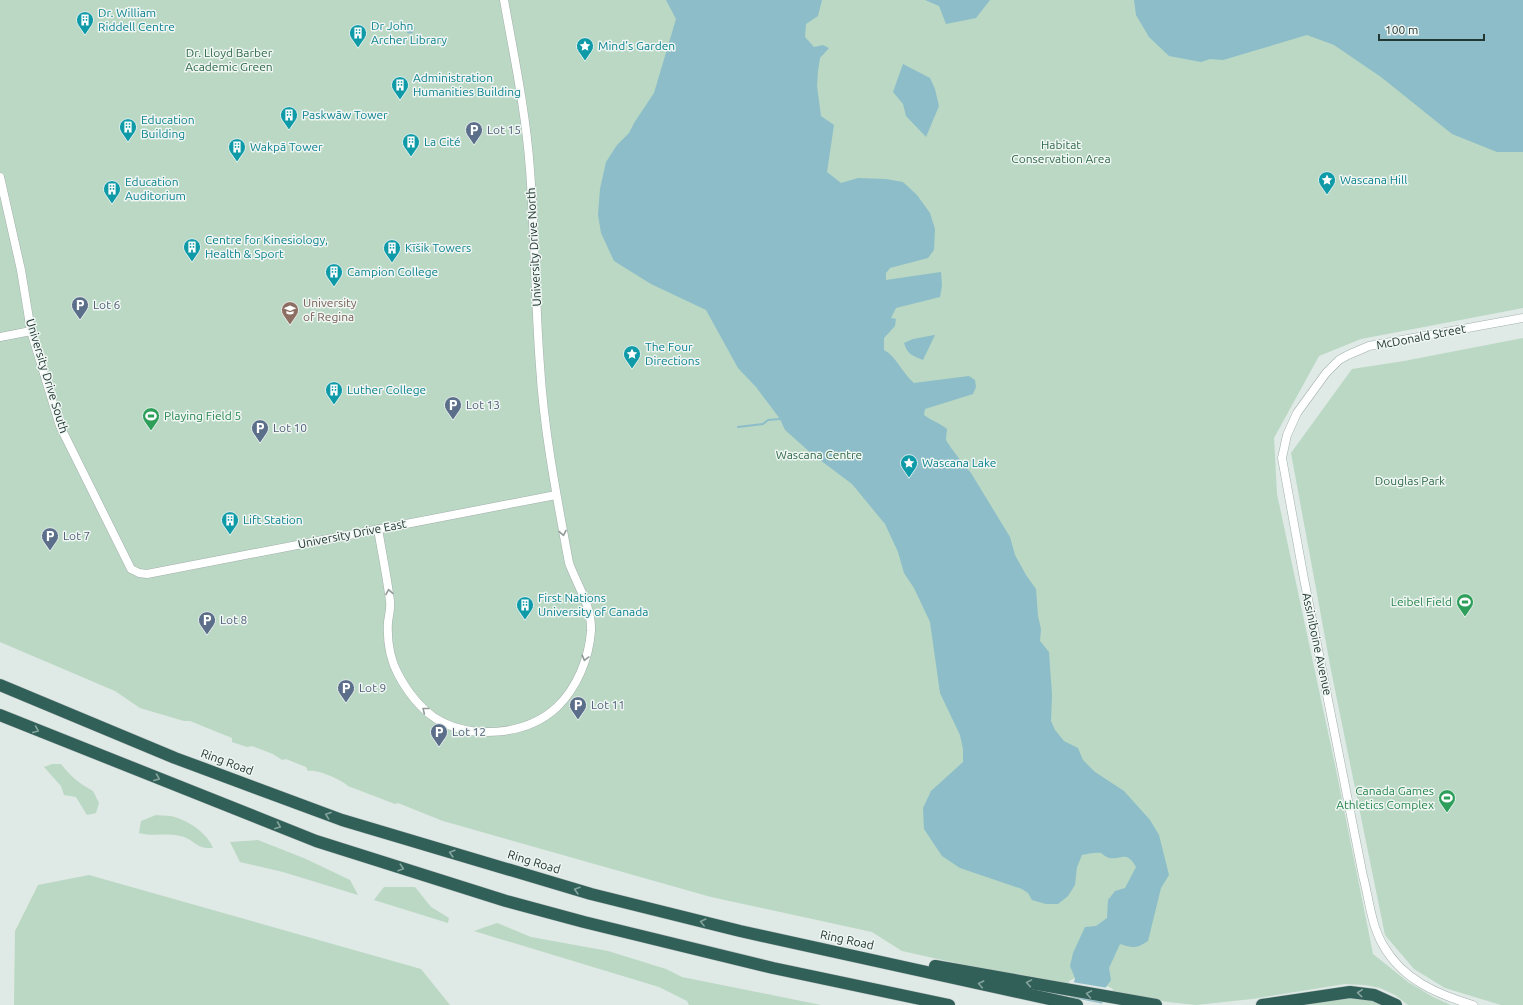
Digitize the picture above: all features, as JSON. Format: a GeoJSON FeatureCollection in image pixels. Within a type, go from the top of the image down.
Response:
{"type":"FeatureCollection","features":[{"type":"Feature","properties":{"kind":"highway","name":"Ring Road"},"geometry":{"type":"LineString","coordinates":[[0,685],[175,758],[342,820],[591,894],[740,931],[1078,1005]]}},
{"type":"Feature","properties":{"kind":"highway"},"geometry":{"type":"LineString","coordinates":[[0,715],[316,841],[506,901],[584,922],[773,968],[949,1005]]}},
{"type":"Feature","properties":{"kind":"highway"},"geometry":{"type":"LineString","coordinates":[[740,931],[1156,1005]]}},
{"type":"Feature","properties":{"kind":"highway"},"geometry":{"type":"LineString","coordinates":[[1262,1005],[1350,992],[1374,995],[1396,1005]]}},
{"type":"Feature","properties":{"kind":"street","name":"University Drive North"},"geometry":{"type":"LineString","coordinates":[[378,529],[391,602],[388,624],[390,653],[397,673],[409,693],[420,705],[435,718],[452,726],[480,732],[494,732],[514,729],[527,725],[544,717],[557,707],[572,689],[582,670],[591,631],[589,614],[584,596],[572,573],[569,563],[556,495],[540,367],[530,169],[519,87],[504,0]]}},
{"type":"Feature","properties":{"kind":"street","name":"University Drive South"},"geometry":{"type":"LineString","coordinates":[[0,177],[21,270],[31,331],[60,426],[131,569],[139,573],[147,574]]}},
{"type":"Feature","properties":{"kind":"street","name":"McDonald Street"},"geometry":{"type":"LineString","coordinates":[[1326,373],[1339,360],[1370,346],[1523,318]]}},
{"type":"Feature","properties":{"kind":"street"},"geometry":{"type":"LineString","coordinates":[[0,337],[31,331]]}},
{"type":"Feature","properties":{"kind":"street","name":"Assiniboine Avenue"},"geometry":{"type":"LineString","coordinates":[[1326,373],[1298,413],[1287,435],[1282,458],[1304,579],[1362,869],[1375,925],[1382,944],[1412,979],[1443,996],[1473,1005]]}},
{"type":"Feature","properties":{"kind":"street","name":"University Drive East"},"geometry":{"type":"LineString","coordinates":[[147,574],[556,495]]}},
{"type":"Feature","properties":{"kind":"green space","name":"Wascana Centre"},"geometry":{"type":"Polygon","coordinates":[[[0,0],[1523,0],[1523,308],[1361,339],[1319,356],[1274,438],[1277,494],[1335,765],[1373,954],[1408,982],[1433,997],[1451,1005],[1408,1005],[1395,995],[1380,988],[1365,985],[1345,984],[1252,999],[1196,1005],[1112,994],[1113,989],[1107,986],[1075,978],[1069,981],[1068,985],[992,971],[902,951],[872,932],[711,897],[443,821],[398,803],[395,804],[348,786],[329,775],[308,771],[306,767],[286,759],[282,760],[273,754],[252,746],[247,747],[232,742],[232,738],[190,721],[184,721],[140,708],[115,691],[0,642],[0,0]]]}},
{"type":"Feature","properties":{"kind":"green space","name":"Douglas Park"},"geometry":{"type":"Polygon","coordinates":[[[1523,338],[1523,1005],[1501,1005],[1445,988],[1414,969],[1385,935],[1331,670],[1291,453],[1352,369],[1404,361],[1523,338]]]}},
{"type":"Feature","properties":{"kind":"green space"},"geometry":{"type":"Polygon","coordinates":[[[52,764],[61,764],[84,786],[93,791],[99,803],[96,813],[87,815],[76,797],[64,795],[61,786],[44,767],[52,764]]]}},
{"type":"Feature","properties":{"kind":"green space"},"geometry":{"type":"Polygon","coordinates":[[[156,815],[175,817],[192,825],[207,838],[213,848],[200,846],[184,837],[139,833],[141,821],[156,815]]]}},
{"type":"Feature","properties":{"kind":"green space"},"geometry":{"type":"Polygon","coordinates":[[[258,840],[306,859],[350,880],[358,895],[283,872],[240,862],[230,842],[258,840]]]}},
{"type":"Feature","properties":{"kind":"green space"},"geometry":{"type":"Polygon","coordinates":[[[89,875],[421,969],[450,1005],[14,1005],[15,931],[38,885],[89,875]]]}},
{"type":"Feature","properties":{"kind":"green space"},"geometry":{"type":"Polygon","coordinates":[[[384,887],[415,887],[431,907],[449,918],[448,923],[374,900],[384,887]]]}},
{"type":"Feature","properties":{"kind":"green space"},"geometry":{"type":"Polygon","coordinates":[[[497,923],[531,937],[608,951],[666,969],[682,977],[821,1005],[689,1005],[687,1001],[659,987],[474,931],[497,923]]]}},
{"type":"Feature","properties":{"kind":"green space"},"geometry":{"type":"Polygon","coordinates":[[[1357,996],[1391,1005],[1288,1005],[1357,996]]]}},
{"type":"Feature","properties":{"kind":"water","name":"Wascana Lake"},"geometry":{"type":"Polygon","coordinates":[[[666,0],[822,0],[818,16],[806,24],[805,37],[814,47],[823,45],[829,48],[820,58],[817,86],[821,116],[834,125],[827,172],[841,183],[858,178],[886,179],[903,182],[917,195],[930,213],[935,229],[934,250],[928,258],[890,268],[886,273],[886,280],[941,272],[942,286],[940,297],[896,308],[891,318],[896,319],[895,326],[884,338],[884,350],[889,353],[914,383],[969,376],[975,380],[976,387],[973,394],[925,409],[924,415],[947,429],[947,441],[971,473],[1010,537],[1015,555],[1036,589],[1038,616],[1041,629],[1040,641],[1049,652],[1052,695],[1051,721],[1055,730],[1064,741],[1078,748],[1083,760],[1095,772],[1124,791],[1150,820],[1159,835],[1169,875],[1161,888],[1148,941],[1134,947],[1120,944],[1109,968],[1111,980],[1104,990],[1102,1005],[1069,1005],[1075,978],[1070,966],[1073,953],[1085,927],[1096,926],[1107,918],[1108,900],[1115,891],[1125,888],[1136,867],[1133,862],[1127,857],[1109,858],[1101,853],[1082,855],[1077,867],[1075,885],[1068,896],[1058,904],[1046,904],[1032,900],[1028,893],[1022,889],[960,868],[942,856],[924,829],[923,808],[931,791],[963,762],[963,749],[960,735],[940,693],[930,622],[914,588],[904,573],[898,552],[885,524],[852,484],[812,454],[785,430],[780,419],[756,387],[738,368],[706,310],[651,284],[614,261],[601,233],[598,215],[600,189],[606,162],[617,145],[629,133],[654,93],[676,19],[666,0]]]}},
{"type":"Feature","properties":{"kind":"water"},"geometry":{"type":"Polygon","coordinates":[[[925,0],[990,0],[976,18],[946,24],[939,6],[925,0]]]}},
{"type":"Feature","properties":{"kind":"water"},"geometry":{"type":"Polygon","coordinates":[[[1134,0],[1523,0],[1523,152],[1497,152],[1452,134],[1381,77],[1334,45],[1307,35],[1223,60],[1210,59],[1201,62],[1169,56],[1149,37],[1136,15],[1134,0]]]}},
{"type":"Feature","properties":{"kind":"water"},"geometry":{"type":"Polygon","coordinates":[[[410,24],[415,29],[410,34],[405,29],[410,24]]]}},
{"type":"Feature","properties":{"kind":"water"},"geometry":{"type":"Polygon","coordinates":[[[903,64],[930,78],[935,89],[939,106],[926,137],[906,116],[903,104],[893,92],[903,64]]]}},
{"type":"Feature","properties":{"kind":"water"},"geometry":{"type":"Polygon","coordinates":[[[935,335],[923,360],[911,354],[907,350],[904,343],[913,339],[935,335]]]}},
{"type":"Feature","properties":{"kind":"pier"},"geometry":{"type":"Polygon","coordinates":[[[1072,982],[1108,988],[1106,991],[1069,995],[1072,982]]]}},
{"type":"Feature","properties":{"kind":"pier"},"geometry":{"type":"Polygon","coordinates":[[[1069,997],[1104,1004],[1104,1005],[1067,1005],[1069,997]]]}},
{"type":"Feature","properties":{"kind":"waterway"},"geometry":{"type":"LineString","coordinates":[[738,427],[763,424],[768,420],[780,419]]}},
{"type":"Feature","properties":{"kind":"place","name":"Dr. William Riddell Centre"},"geometry":{"type":"Point","coordinates":[85,35]}},
{"type":"Feature","properties":{"kind":"place","name":"Dr John Archer Library"},"geometry":{"type":"Point","coordinates":[358,48]}},
{"type":"Feature","properties":{"kind":"place","name":"Mind's Garden"},"geometry":{"type":"Point","coordinates":[585,61]}},
{"type":"Feature","properties":{"kind":"place","name":"Administration Humanities Building"},"geometry":{"type":"Point","coordinates":[400,100]}},
{"type":"Feature","properties":{"kind":"place","name":"Paskwāw Tower"},"geometry":{"type":"Point","coordinates":[289,130]}},
{"type":"Feature","properties":{"kind":"place","name":"Education Building"},"geometry":{"type":"Point","coordinates":[128,142]}},
{"type":"Feature","properties":{"kind":"place","name":"Lot 15"},"geometry":{"type":"Point","coordinates":[474,145]}},
{"type":"Feature","properties":{"kind":"place","name":"La Cité"},"geometry":{"type":"Point","coordinates":[411,157]}},
{"type":"Feature","properties":{"kind":"place","name":"Wakpā Tower"},"geometry":{"type":"Point","coordinates":[237,162]}},
{"type":"Feature","properties":{"kind":"place","name":"Wascana Hill"},"geometry":{"type":"Point","coordinates":[1327,195]}},
{"type":"Feature","properties":{"kind":"place","name":"Education Auditorium"},"geometry":{"type":"Point","coordinates":[112,204]}},
{"type":"Feature","properties":{"kind":"place","name":"Centre for Kinesiology, Health & Sport"},"geometry":{"type":"Point","coordinates":[192,262]}},
{"type":"Feature","properties":{"kind":"place","name":"Kīšik Towers"},"geometry":{"type":"Point","coordinates":[392,263]}},
{"type":"Feature","properties":{"kind":"place","name":"Campion College"},"geometry":{"type":"Point","coordinates":[334,287]}},
{"type":"Feature","properties":{"kind":"place","name":"Lot 6"},"geometry":{"type":"Point","coordinates":[80,320]}},
{"type":"Feature","properties":{"kind":"place","name":"University of Regina"},"geometry":{"type":"Point","coordinates":[290,325]}},
{"type":"Feature","properties":{"kind":"place","name":"The Four Directions"},"geometry":{"type":"Point","coordinates":[632,369]}},
{"type":"Feature","properties":{"kind":"place","name":"Luther College"},"geometry":{"type":"Point","coordinates":[334,405]}},
{"type":"Feature","properties":{"kind":"place","name":"Lot 13"},"geometry":{"type":"Point","coordinates":[453,420]}},
{"type":"Feature","properties":{"kind":"place","name":"Playing Field 5"},"geometry":{"type":"Point","coordinates":[151,431]}},
{"type":"Feature","properties":{"kind":"place","name":"Lot 10"},"geometry":{"type":"Point","coordinates":[260,443]}},
{"type":"Feature","properties":{"kind":"place","name":"Wascana Lake"},"geometry":{"type":"Point","coordinates":[909,478]}},
{"type":"Feature","properties":{"kind":"place","name":"Lift Station"},"geometry":{"type":"Point","coordinates":[230,535]}},
{"type":"Feature","properties":{"kind":"place","name":"Lot 7"},"geometry":{"type":"Point","coordinates":[50,551]}},
{"type":"Feature","properties":{"kind":"place","name":"Leibel Field"},"geometry":{"type":"Point","coordinates":[1465,617]}},
{"type":"Feature","properties":{"kind":"place","name":"First Nations University of Canada"},"geometry":{"type":"Point","coordinates":[525,620]}},
{"type":"Feature","properties":{"kind":"place","name":"Lot 8"},"geometry":{"type":"Point","coordinates":[207,635]}},
{"type":"Feature","properties":{"kind":"place","name":"Lot 9"},"geometry":{"type":"Point","coordinates":[346,703]}},
{"type":"Feature","properties":{"kind":"place","name":"Lot 11"},"geometry":{"type":"Point","coordinates":[578,720]}},
{"type":"Feature","properties":{"kind":"place","name":"Lot 12"},"geometry":{"type":"Point","coordinates":[439,747]}},
{"type":"Feature","properties":{"kind":"place","name":"Canada Games Athletics Complex"},"geometry":{"type":"Point","coordinates":[1447,813]}},
{"type":"Feature","properties":{"kind":"park label","name":"Dr. Lloyd Barber Academic Green"},"geometry":{"type":"Point","coordinates":[229,60]}},
{"type":"Feature","properties":{"kind":"park label","name":"Habitat Conservation Area"},"geometry":{"type":"Point","coordinates":[1061,152]}}]}
